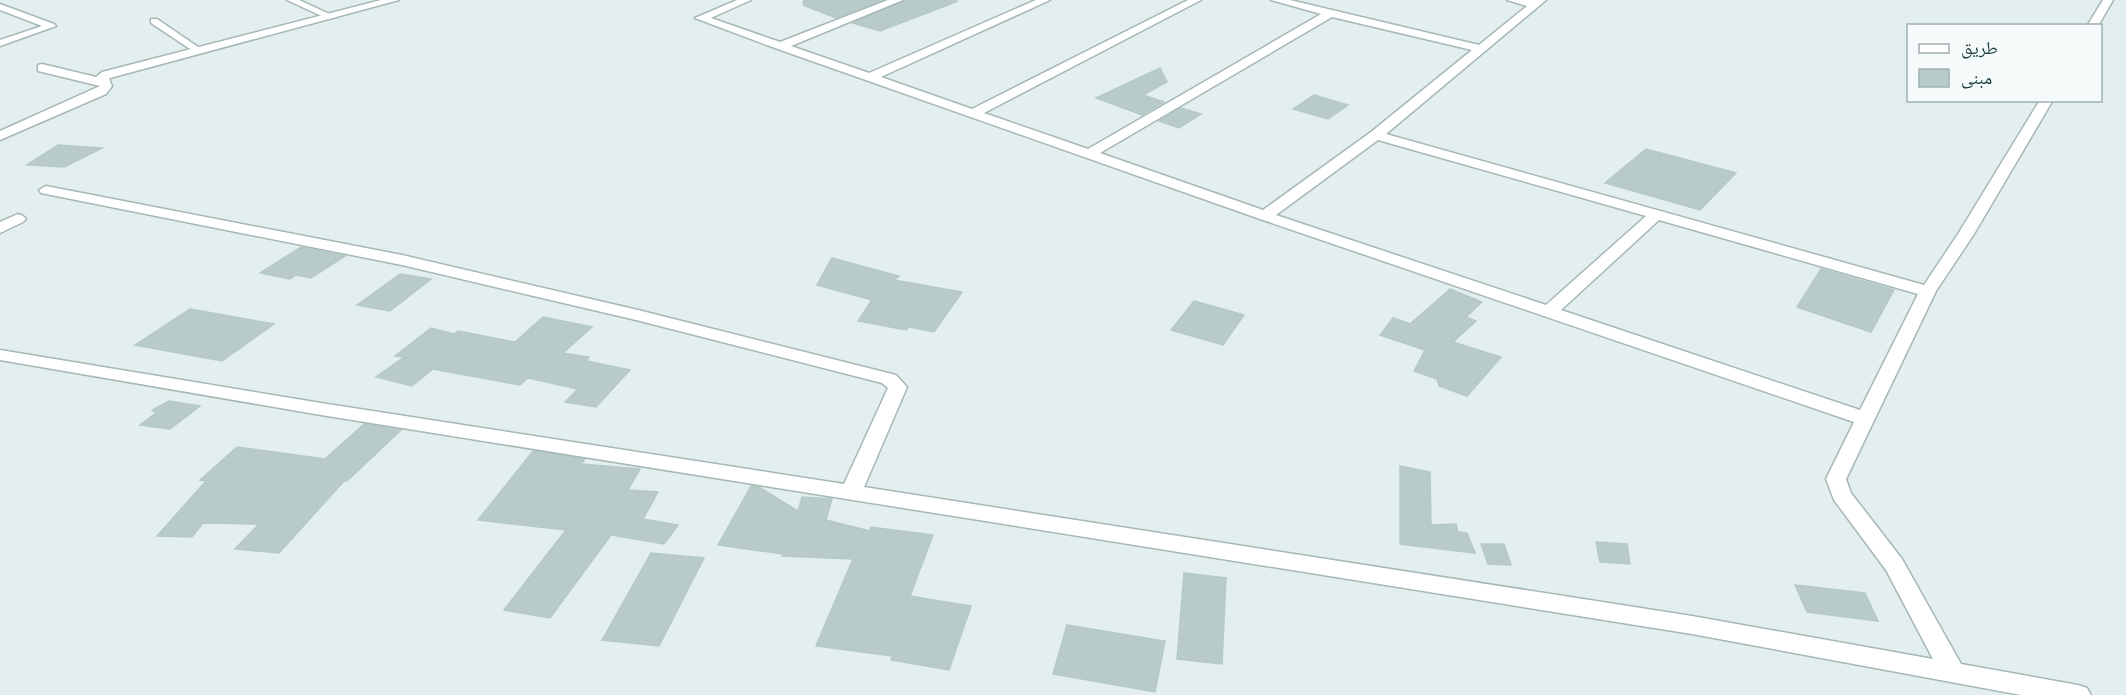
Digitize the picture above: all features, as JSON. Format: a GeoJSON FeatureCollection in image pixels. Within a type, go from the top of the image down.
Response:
{"type":"FeatureCollection","features":[{"type":"Feature","properties":{"kind":"street"},"geometry":{"type":"LineString","coordinates":[[0,136],[102,91],[106,86],[102,78],[106,75],[394,0]]}},
{"type":"Feature","properties":{"kind":"street"},"geometry":{"type":"LineString","coordinates":[[746,0],[701,18],[1265,216],[1866,419]]}},
{"type":"Feature","properties":{"kind":"street"},"geometry":{"type":"LineString","coordinates":[[779,46],[898,0]]}},
{"type":"Feature","properties":{"kind":"street"},"geometry":{"type":"LineString","coordinates":[[870,77],[1045,0]]}},
{"type":"Feature","properties":{"kind":"street"},"geometry":{"type":"LineString","coordinates":[[974,113],[1196,0]]}},
{"type":"Feature","properties":{"kind":"street"},"geometry":{"type":"LineString","coordinates":[[1276,0],[1482,49]]}},
{"type":"Feature","properties":{"kind":"street"},"geometry":{"type":"LineString","coordinates":[[1512,0],[1538,3]]}},
{"type":"Feature","properties":{"kind":"street"},"geometry":{"type":"LineString","coordinates":[[2093,24],[2108,0]]}},
{"type":"Feature","properties":{"kind":"street"},"geometry":{"type":"LineString","coordinates":[[1265,216],[1376,135],[1538,3]]}},
{"type":"Feature","properties":{"kind":"street"},"geometry":{"type":"LineString","coordinates":[[1089,154],[1330,13]]}},
{"type":"Feature","properties":{"kind":"street"},"geometry":{"type":"LineString","coordinates":[[42,68],[105,83]]}},
{"type":"Feature","properties":{"kind":"street"},"geometry":{"type":"LineString","coordinates":[[1952,670],[1894,566],[1841,495],[1836,479],[1928,291],[1966,234],[2046,102]]}},
{"type":"Feature","properties":{"kind":"street"},"geometry":{"type":"LineString","coordinates":[[1376,135],[1928,291]]}},
{"type":"Feature","properties":{"kind":"street"},"geometry":{"type":"LineString","coordinates":[[46,190],[402,260],[638,315],[889,379],[898,387],[851,492]]}},
{"type":"Feature","properties":{"kind":"street"},"geometry":{"type":"LineString","coordinates":[[1549,312],[1658,214]]}},
{"type":"Feature","properties":{"kind":"street"},"geometry":{"type":"LineString","coordinates":[[0,228],[18,219]]}},
{"type":"Feature","properties":{"kind":"street"},"geometry":{"type":"LineString","coordinates":[[0,356],[321,410],[1680,623],[1952,670],[2078,695]]}},
{"type":"Feature","properties":{"kind":"lane"},"geometry":{"type":"LineString","coordinates":[[291,0],[331,17]]}},
{"type":"Feature","properties":{"kind":"lane"},"geometry":{"type":"LineString","coordinates":[[0,6],[51,26],[0,43]]}},
{"type":"Feature","properties":{"kind":"lane"},"geometry":{"type":"LineString","coordinates":[[154,21],[199,51]]}},
{"type":"Feature","properties":{"kind":"building"},"geometry":{"type":"Polygon","coordinates":[[[804,0],[882,0],[836,18],[803,5],[804,0]]]}},
{"type":"Feature","properties":{"kind":"building"},"geometry":{"type":"Polygon","coordinates":[[[905,0],[958,1],[880,31],[853,23],[905,0]]]}},
{"type":"Feature","properties":{"kind":"building"},"geometry":{"type":"Polygon","coordinates":[[[1160,68],[1167,82],[1143,95],[1164,102],[1142,115],[1096,98],[1160,68]]]}},
{"type":"Feature","properties":{"kind":"building"},"geometry":{"type":"Polygon","coordinates":[[[1314,95],[1348,105],[1328,119],[1293,109],[1314,95]]]}},
{"type":"Feature","properties":{"kind":"building"},"geometry":{"type":"Polygon","coordinates":[[[1181,108],[1201,114],[1179,128],[1159,121],[1181,108]]]}},
{"type":"Feature","properties":{"kind":"building"},"geometry":{"type":"Polygon","coordinates":[[[58,145],[102,148],[64,167],[27,165],[58,145]]]}},
{"type":"Feature","properties":{"kind":"building"},"geometry":{"type":"Polygon","coordinates":[[[1646,149],[1736,173],[1700,210],[1605,183],[1646,149]]]}},
{"type":"Feature","properties":{"kind":"building"},"geometry":{"type":"Polygon","coordinates":[[[301,247],[345,256],[311,278],[296,275],[290,279],[260,273],[301,247]]]}},
{"type":"Feature","properties":{"kind":"building"},"geometry":{"type":"Polygon","coordinates":[[[832,258],[899,276],[894,280],[962,292],[934,332],[909,327],[906,330],[858,321],[872,300],[817,285],[832,258]]]}},
{"type":"Feature","properties":{"kind":"building"},"geometry":{"type":"Polygon","coordinates":[[[1821,269],[1894,290],[1871,332],[1797,307],[1821,269]]]}},
{"type":"Feature","properties":{"kind":"building"},"geometry":{"type":"Polygon","coordinates":[[[400,274],[431,279],[390,311],[357,305],[400,274]]]}},
{"type":"Feature","properties":{"kind":"building"},"geometry":{"type":"Polygon","coordinates":[[[1450,289],[1482,302],[1466,317],[1476,321],[1453,342],[1501,357],[1467,396],[1439,386],[1437,379],[1414,371],[1425,350],[1380,335],[1393,318],[1410,324],[1450,289]]]}},
{"type":"Feature","properties":{"kind":"building"},"geometry":{"type":"Polygon","coordinates":[[[1194,301],[1244,315],[1223,345],[1171,330],[1194,301]]]}},
{"type":"Feature","properties":{"kind":"building"},"geometry":{"type":"Polygon","coordinates":[[[190,309],[274,324],[222,361],[135,345],[190,309]]]}},
{"type":"Feature","properties":{"kind":"building"},"geometry":{"type":"Polygon","coordinates":[[[543,317],[592,327],[563,353],[589,357],[587,361],[630,370],[596,407],[565,402],[578,389],[528,378],[520,385],[433,369],[412,386],[376,377],[404,357],[395,356],[431,328],[454,334],[458,331],[515,342],[543,317]]]}},
{"type":"Feature","properties":{"kind":"building"},"geometry":{"type":"Polygon","coordinates":[[[169,401],[200,406],[170,429],[140,425],[156,413],[152,410],[169,401]]]}},
{"type":"Feature","properties":{"kind":"building"},"geometry":{"type":"Polygon","coordinates":[[[364,424],[401,430],[347,481],[344,481],[279,553],[235,549],[259,524],[203,523],[192,537],[157,536],[206,481],[200,480],[237,447],[325,459],[364,424]]]}},
{"type":"Feature","properties":{"kind":"building"},"geometry":{"type":"Polygon","coordinates":[[[533,451],[585,459],[581,464],[640,469],[628,490],[658,492],[643,519],[678,525],[664,544],[611,535],[550,618],[504,610],[566,530],[478,520],[533,451]]]}},
{"type":"Feature","properties":{"kind":"building"},"geometry":{"type":"Polygon","coordinates":[[[1400,466],[1430,472],[1431,525],[1456,524],[1458,532],[1467,533],[1475,553],[1400,544],[1400,466]]]}},
{"type":"Feature","properties":{"kind":"building"},"geometry":{"type":"Polygon","coordinates":[[[751,486],[759,487],[798,511],[802,497],[832,499],[826,520],[870,531],[871,527],[933,535],[910,596],[971,606],[949,670],[891,660],[892,656],[816,646],[853,559],[782,556],[783,554],[718,545],[751,486]]]}},
{"type":"Feature","properties":{"kind":"building"},"geometry":{"type":"Polygon","coordinates":[[[1596,542],[1627,544],[1630,564],[1600,562],[1596,542]]]}},
{"type":"Feature","properties":{"kind":"building"},"geometry":{"type":"Polygon","coordinates":[[[1481,544],[1504,544],[1511,565],[1488,564],[1481,544]]]}},
{"type":"Feature","properties":{"kind":"building"},"geometry":{"type":"Polygon","coordinates":[[[651,553],[704,558],[659,646],[602,640],[651,553]]]}},
{"type":"Feature","properties":{"kind":"building"},"geometry":{"type":"Polygon","coordinates":[[[1184,573],[1226,578],[1222,664],[1177,659],[1184,573]]]}},
{"type":"Feature","properties":{"kind":"building"},"geometry":{"type":"Polygon","coordinates":[[[1795,585],[1865,593],[1878,621],[1807,612],[1795,585]]]}},
{"type":"Feature","properties":{"kind":"building"},"geometry":{"type":"Polygon","coordinates":[[[1067,625],[1165,641],[1155,692],[1053,674],[1067,625]]]}}]}
